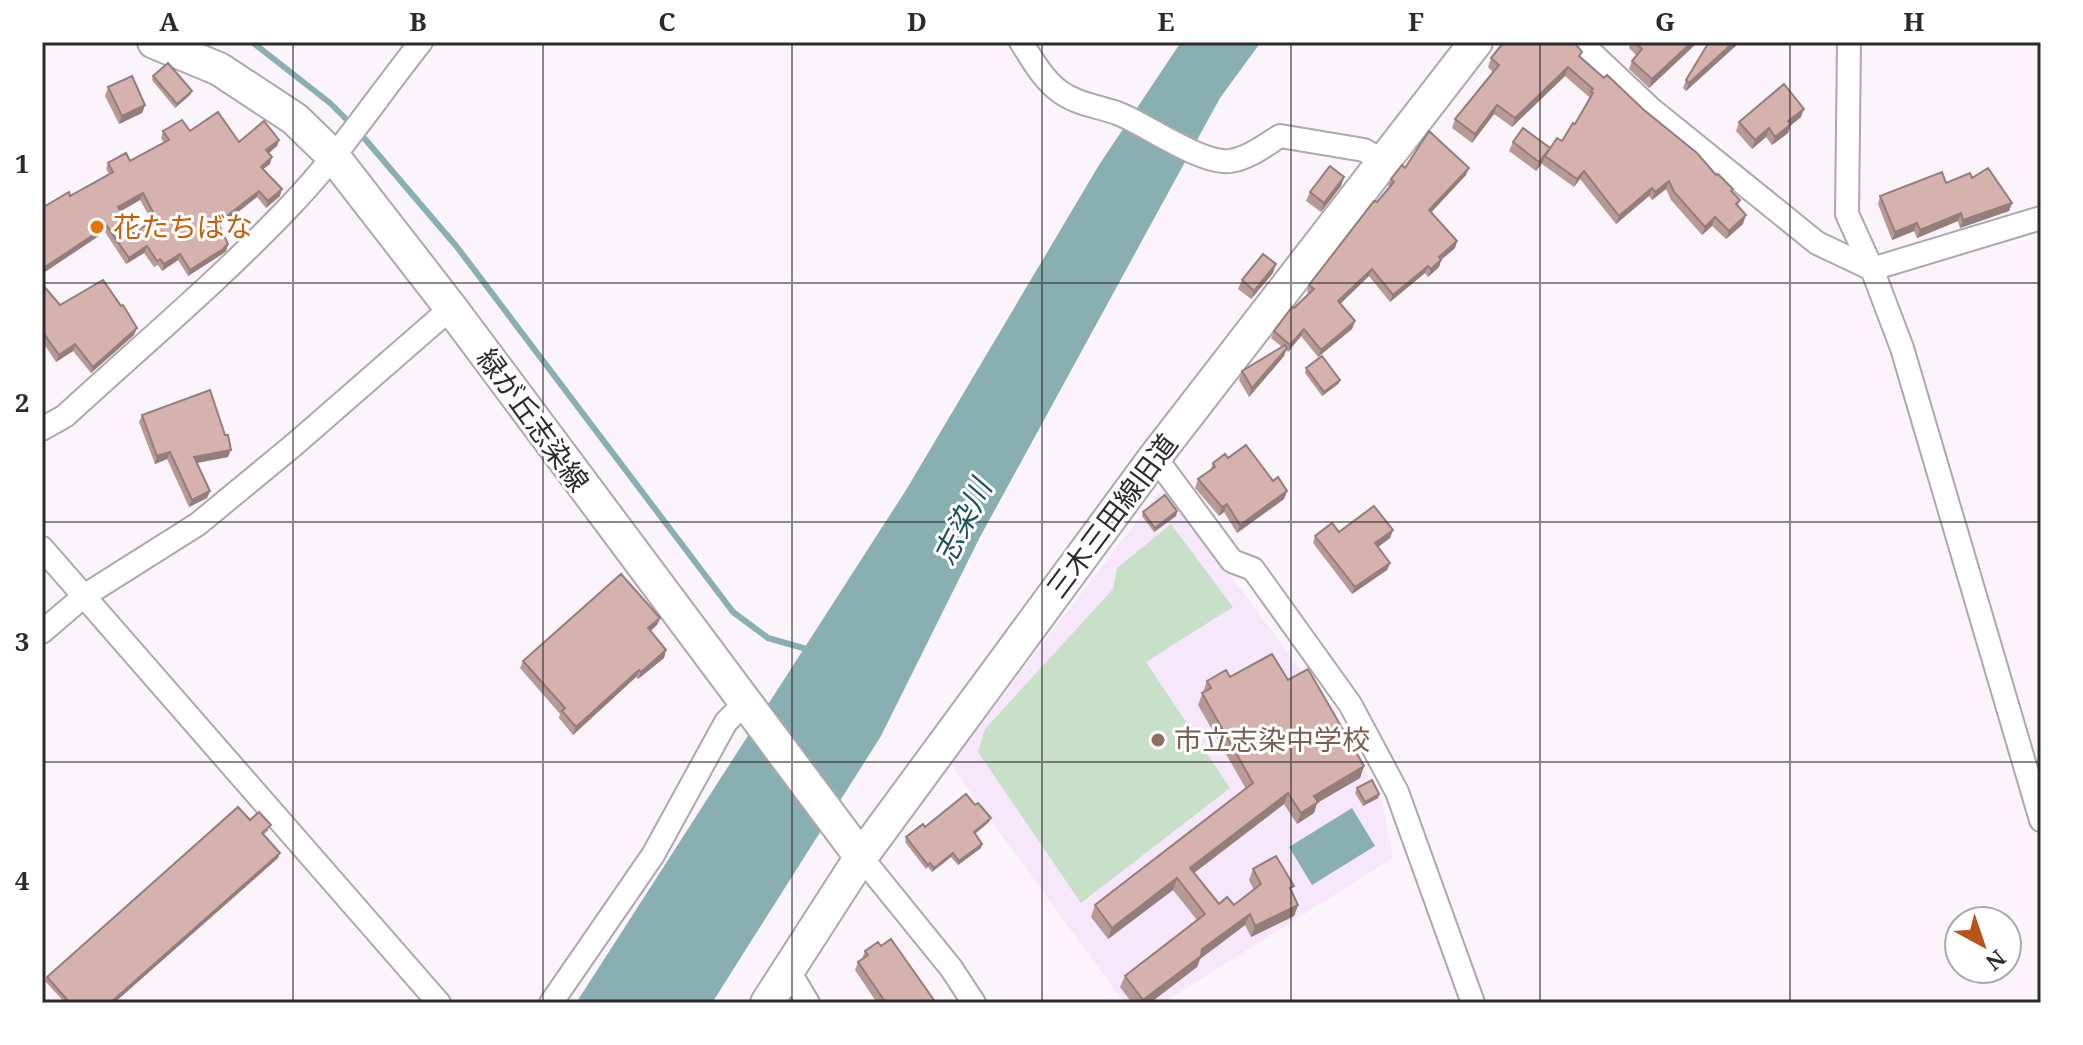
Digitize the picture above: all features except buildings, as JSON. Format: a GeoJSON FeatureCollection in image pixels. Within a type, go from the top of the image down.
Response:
{"type":"FeatureCollection","features":[{"type":"Feature","properties":{"kind":"street","name":"緑が丘志染線"},"geometry":{"type":"LineString","coordinates":[[154,42],[219,69],[295,119],[333,156],[451,308],[861,857]]}},
{"type":"Feature","properties":{"kind":"street"},"geometry":{"type":"LineString","coordinates":[[42,429],[65,416],[183,310],[294,203],[421,42]]}},
{"type":"Feature","properties":{"kind":"street"},"geometry":{"type":"LineString","coordinates":[[1021,42],[1043,76],[1061,92],[1088,106],[1118,114],[1211,160],[1229,161],[1251,154],[1280,136],[1364,150],[1385,162]]}},
{"type":"Feature","properties":{"kind":"street","name":"三木三田線旧道"},"geometry":{"type":"LineString","coordinates":[[767,1003],[861,857],[1155,457],[1476,42]]}},
{"type":"Feature","properties":{"kind":"street"},"geometry":{"type":"LineString","coordinates":[[1580,42],[1650,108],[1817,243],[1872,269],[2041,218]]}},
{"type":"Feature","properties":{"kind":"street"},"geometry":{"type":"LineString","coordinates":[[1849,42],[1847,214],[1902,348],[2039,806]]}},
{"type":"Feature","properties":{"kind":"street"},"geometry":{"type":"LineString","coordinates":[[42,632],[84,596],[198,524],[451,308]]}},
{"type":"Feature","properties":{"kind":"street"},"geometry":{"type":"LineString","coordinates":[[1155,457],[1232,561],[1253,569],[1350,704],[1397,792],[1473,1003]]}},
{"type":"Feature","properties":{"kind":"street"},"geometry":{"type":"LineString","coordinates":[[42,548],[439,1003]]}},
{"type":"Feature","properties":{"kind":"street"},"geometry":{"type":"LineString","coordinates":[[551,1003],[653,855],[726,722],[745,703]]}},
{"type":"Feature","properties":{"kind":"street"},"geometry":{"type":"LineString","coordinates":[[861,857],[951,968],[974,1003]]}},
{"type":"Feature","properties":{"kind":"street"},"geometry":{"type":"LineString","coordinates":[[789,971],[808,1003]]}},
{"type":"Feature","properties":{"kind":"shaded area","name":"市立志染中学校"},"geometry":{"type":"Polygon","coordinates":[[[1164,486],[1335,716],[1382,801],[1393,858],[1163,1003],[1124,1003],[950,764],[1164,486]]]}},
{"type":"Feature","properties":{"kind":"green space"},"geometry":{"type":"Polygon","coordinates":[[[1171,524],[1233,607],[1146,662],[1230,788],[1081,903],[978,752],[985,729],[1113,589],[1117,568],[1171,524]]]}},
{"type":"Feature","properties":{"kind":"water","name":"志染川"},"geometry":{"type":"Polygon","coordinates":[[[1181,42],[1261,42],[1220,98],[980,537],[881,736],[712,1003],[576,1003],[906,490],[1099,165],[1181,42]]]}},
{"type":"Feature","properties":{"kind":"water"},"geometry":{"type":"Polygon","coordinates":[[[1352,808],[1375,846],[1312,885],[1289,847],[1352,808]]]}},
{"type":"Feature","properties":{"kind":"waterway"},"geometry":{"type":"LineString","coordinates":[[252,42],[330,103],[351,124]]}},
{"type":"Feature","properties":{"kind":"waterway"},"geometry":{"type":"LineString","coordinates":[[359,132],[457,247],[733,612],[768,638],[810,650]]}},
{"type":"Feature","properties":{"kind":"place","name":"花たちばな"},"geometry":{"type":"Point","coordinates":[97,227]}},
{"type":"Feature","properties":{"kind":"place","name":"市立志染中学校"},"geometry":{"type":"Point","coordinates":[1158,740]}}]}
